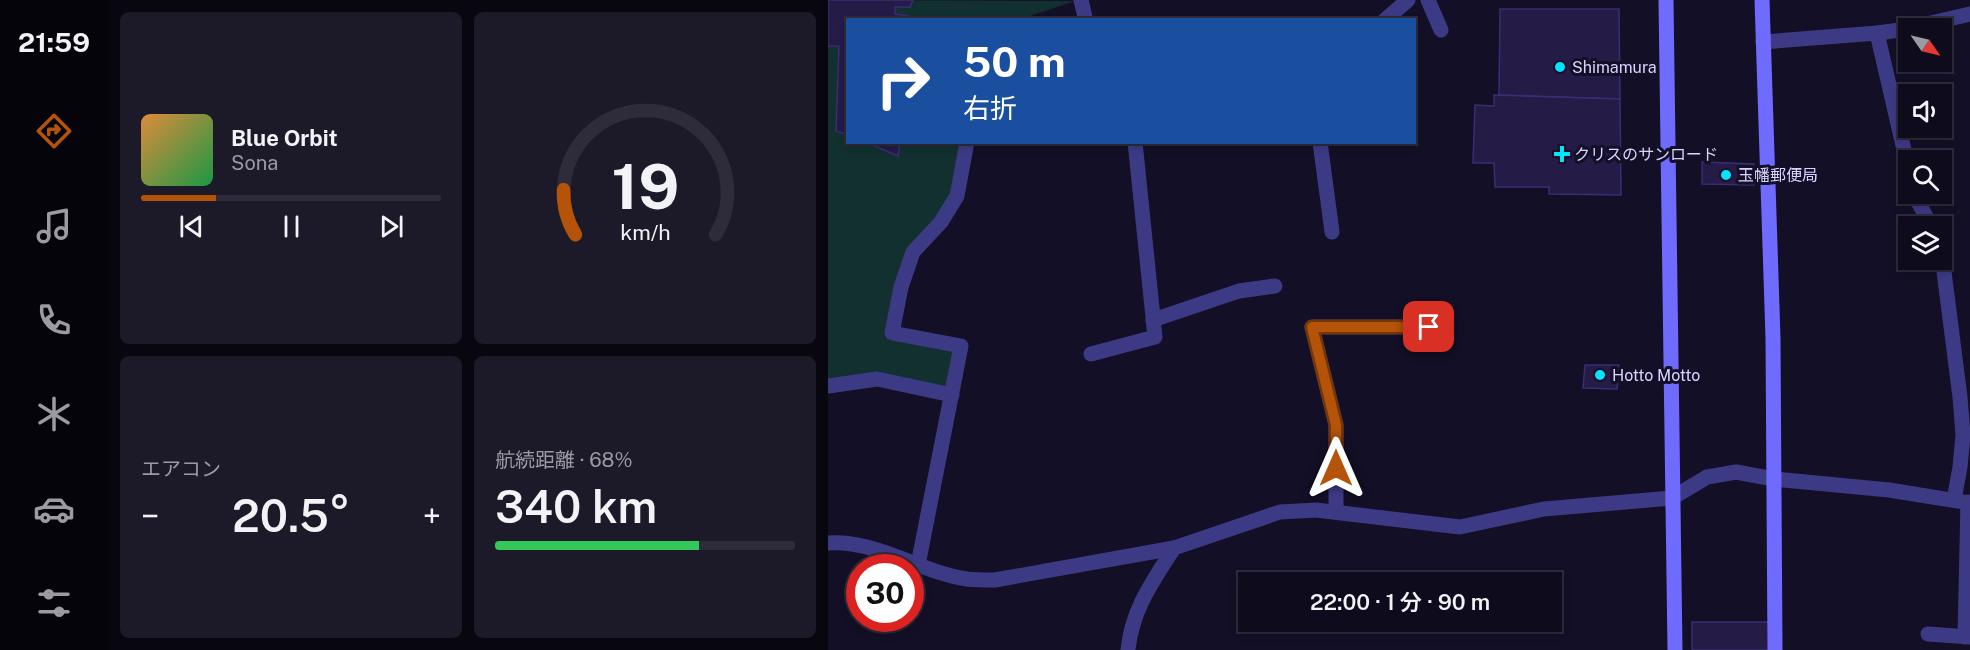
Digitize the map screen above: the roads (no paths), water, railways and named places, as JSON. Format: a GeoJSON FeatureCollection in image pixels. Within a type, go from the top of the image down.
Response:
{"type":"FeatureCollection","features":[{"type":"Feature","properties":{"kind":"street"},"geometry":{"type":"LineString","coordinates":[[1081,0],[1085,18]]}},
{"type":"Feature","properties":{"kind":"street"},"geometry":{"type":"LineString","coordinates":[[1387,18],[1408,0]]}},
{"type":"Feature","properties":{"kind":"street"},"geometry":{"type":"LineString","coordinates":[[1428,0],[1442,30]]}},
{"type":"Feature","properties":{"kind":"street"},"geometry":{"type":"LineString","coordinates":[[1666,0],[1675,650]]}},
{"type":"Feature","properties":{"kind":"street"},"geometry":{"type":"LineString","coordinates":[[1762,0],[1773,338],[1775,650]]}},
{"type":"Feature","properties":{"kind":"street"},"geometry":{"type":"LineString","coordinates":[[1952,18],[1970,14]]}},
{"type":"Feature","properties":{"kind":"street"},"geometry":{"type":"LineString","coordinates":[[1763,42],[1898,30]]}},
{"type":"Feature","properties":{"kind":"street"},"geometry":{"type":"LineString","coordinates":[[1877,33],[1904,150]]}},
{"type":"Feature","properties":{"kind":"street"},"geometry":{"type":"LineString","coordinates":[[920,554],[961,346],[892,333],[902,287],[914,252],[941,222],[957,196],[967,144]]}},
{"type":"Feature","properties":{"kind":"street"},"geometry":{"type":"LineString","coordinates":[[1091,354],[1155,337],[1135,144]]}},
{"type":"Feature","properties":{"kind":"street"},"geometry":{"type":"LineString","coordinates":[[1320,144],[1332,231]]}},
{"type":"Feature","properties":{"kind":"street"},"geometry":{"type":"LineString","coordinates":[[1928,634],[1967,637],[1964,502],[1960,467],[1962,435],[1960,397],[1944,270]]}},
{"type":"Feature","properties":{"kind":"street"},"geometry":{"type":"LineString","coordinates":[[1153,320],[1239,291],[1275,286]]}},
{"type":"Feature","properties":{"kind":"street"},"geometry":{"type":"LineString","coordinates":[[1336,512],[1336,425],[1312,327],[1429,327]]}},
{"type":"Feature","properties":{"kind":"street"},"geometry":{"type":"LineString","coordinates":[[828,386],[878,379],[952,395]]}},
{"type":"Feature","properties":{"kind":"street"},"geometry":{"type":"LineString","coordinates":[[924,566],[966,579],[995,580],[1174,548],[1280,512],[1316,510],[1460,527],[1544,509],[1672,498],[1707,477],[1736,472],[1774,479],[1889,490],[1964,502]]}},
{"type":"Feature","properties":{"kind":"street"},"geometry":{"type":"LineString","coordinates":[[828,543],[878,549],[891,554]]}},
{"type":"Feature","properties":{"kind":"street"},"geometry":{"type":"LineString","coordinates":[[1128,650],[1140,602],[1174,548]]}},
{"type":"Feature","properties":{"kind":"place","name":"Shimamura"},"geometry":{"type":"Point","coordinates":[1560,67]}},
{"type":"Feature","properties":{"kind":"place","name":"クリスのサンロード"},"geometry":{"type":"Point","coordinates":[1562,154]}},
{"type":"Feature","properties":{"kind":"place","name":"玉幡郵便局"},"geometry":{"type":"Point","coordinates":[1726,175]}},
{"type":"Feature","properties":{"kind":"place","name":"Hotto Motto"},"geometry":{"type":"Point","coordinates":[1600,375]}}]}
